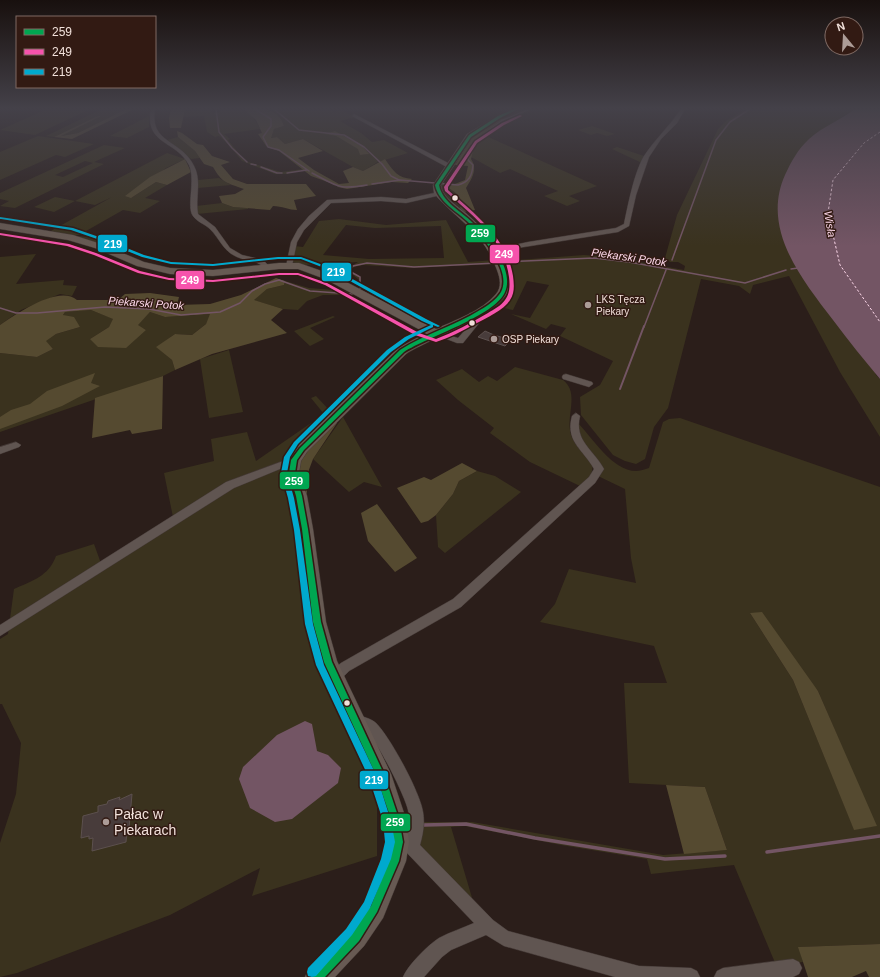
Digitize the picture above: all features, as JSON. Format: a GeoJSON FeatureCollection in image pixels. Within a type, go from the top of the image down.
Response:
{"type":"FeatureCollection","features":[{"type":"Feature","properties":{"kind":"street"},"geometry":{"type":"LineString","coordinates":[[184,155],[187,157],[196,181],[194,206],[195,215],[213,228],[228,249],[240,256],[261,261],[267,267]]}},
{"type":"Feature","properties":{"kind":"street"},"geometry":{"type":"LineString","coordinates":[[428,155],[447,165],[451,165]]}},
{"type":"Feature","properties":{"kind":"street"},"geometry":{"type":"LineString","coordinates":[[289,266],[291,248],[297,235],[318,211],[326,206],[329,201],[381,199],[404,201],[438,187],[458,155]]}},
{"type":"Feature","properties":{"kind":"street"},"geometry":{"type":"LineString","coordinates":[[498,258],[528,244],[618,230],[627,225],[633,195],[648,155]]}},
{"type":"Feature","properties":{"kind":"street"},"geometry":{"type":"LineString","coordinates":[[438,187],[476,227],[498,258],[505,281],[504,292],[496,301],[473,315],[411,345],[395,357],[302,450],[294,460],[292,473],[299,496],[305,529],[317,622],[326,659],[356,720],[380,774],[405,845],[487,926],[504,938],[639,976],[691,977]]}},
{"type":"Feature","properties":{"kind":"street"},"geometry":{"type":"LineString","coordinates":[[0,226],[70,238],[98,246],[141,264],[170,271],[213,273],[289,266],[313,270],[435,333],[460,341],[476,322],[476,318],[473,315]]}},
{"type":"Feature","properties":{"kind":"street"},"geometry":{"type":"LineString","coordinates":[[566,377],[589,384]]}},
{"type":"Feature","properties":{"kind":"street"},"geometry":{"type":"LineString","coordinates":[[335,676],[345,667],[457,602],[592,480],[599,469],[595,459],[578,442],[573,432],[576,416]]}},
{"type":"Feature","properties":{"kind":"street"},"geometry":{"type":"LineString","coordinates":[[0,453],[16,445]]}},
{"type":"Feature","properties":{"kind":"street"},"geometry":{"type":"LineString","coordinates":[[0,631],[230,485],[294,460]]}},
{"type":"Feature","properties":{"kind":"street"},"geometry":{"type":"LineString","coordinates":[[318,977],[355,937],[374,909],[394,861],[405,845]]}},
{"type":"Feature","properties":{"kind":"street"},"geometry":{"type":"LineString","coordinates":[[412,977],[445,944],[487,926]]}},
{"type":"Feature","properties":{"kind":"street"},"geometry":{"type":"LineString","coordinates":[[723,977],[793,968]]}},
{"type":"Feature","properties":{"kind":"shaded area"},"geometry":{"type":"Polygon","coordinates":[[[0,155],[70,155],[65,157],[56,155],[0,180],[0,155]]]}},
{"type":"Feature","properties":{"kind":"shaded area"},"geometry":{"type":"Polygon","coordinates":[[[83,155],[110,155],[94,162],[104,164],[15,208],[0,206],[9,201],[0,199],[0,193],[83,155]],[[85,161],[55,175],[63,177],[93,163],[85,161]]]}},
{"type":"Feature","properties":{"kind":"shaded area"},"geometry":{"type":"Polygon","coordinates":[[[164,155],[172,155],[185,159],[166,168],[131,198],[156,182],[167,185],[145,198],[160,201],[140,213],[123,210],[79,235],[72,236],[49,232],[112,197],[95,205],[75,201],[164,155]]]}},
{"type":"Feature","properties":{"kind":"shaded area"},"geometry":{"type":"Polygon","coordinates":[[[185,155],[198,155],[200,158],[191,159],[185,155]]]}},
{"type":"Feature","properties":{"kind":"shaded area"},"geometry":{"type":"Polygon","coordinates":[[[197,155],[211,155],[230,162],[221,165],[233,179],[247,184],[306,184],[316,196],[294,200],[297,210],[273,206],[270,210],[233,207],[222,203],[219,196],[235,194],[244,189],[226,182],[219,176],[213,167],[204,164],[197,155]]]}},
{"type":"Feature","properties":{"kind":"shaded area"},"geometry":{"type":"Polygon","coordinates":[[[237,155],[240,155],[245,161],[281,172],[303,169],[305,171],[275,174],[242,161],[237,155]]]}},
{"type":"Feature","properties":{"kind":"shaded area"},"geometry":{"type":"Polygon","coordinates":[[[284,155],[310,155],[298,158],[314,170],[339,184],[349,183],[343,171],[353,167],[363,171],[385,159],[396,173],[403,177],[412,179],[408,183],[392,182],[347,189],[311,176],[284,155]]]}},
{"type":"Feature","properties":{"kind":"shaded area"},"geometry":{"type":"Polygon","coordinates":[[[331,155],[403,155],[378,162],[363,171],[331,155]]]}},
{"type":"Feature","properties":{"kind":"shaded area"},"geometry":{"type":"Polygon","coordinates":[[[461,155],[472,155],[471,159],[474,170],[466,188],[475,210],[464,212],[460,208],[461,201],[458,195],[447,187],[465,180],[468,166],[455,165],[461,155]]]}},
{"type":"Feature","properties":{"kind":"shaded area"},"geometry":{"type":"Polygon","coordinates":[[[471,155],[527,155],[597,186],[569,196],[580,201],[567,206],[544,196],[558,191],[510,169],[500,173],[471,157],[471,155]]]}},
{"type":"Feature","properties":{"kind":"shaded area"},"geometry":{"type":"Polygon","coordinates":[[[624,155],[644,156],[642,163],[624,155]]]}},
{"type":"Feature","properties":{"kind":"shaded area"},"geometry":{"type":"Polygon","coordinates":[[[706,155],[812,155],[876,375],[880,379],[880,437],[840,372],[789,276],[753,285],[750,294],[739,286],[701,279],[668,408],[654,427],[645,459],[636,464],[625,461],[613,455],[581,415],[580,397],[600,385],[613,361],[560,336],[566,328],[551,324],[546,329],[511,314],[530,318],[549,285],[527,281],[513,310],[494,306],[500,301],[507,291],[508,275],[505,261],[584,255],[612,257],[684,270],[685,266],[678,262],[670,262],[665,258],[677,215],[706,155]]]}},
{"type":"Feature","properties":{"kind":"shaded area"},"geometry":{"type":"Polygon","coordinates":[[[185,159],[191,172],[167,185],[156,182],[131,198],[125,196],[150,177],[185,159]]]}},
{"type":"Feature","properties":{"kind":"shaded area"},"geometry":{"type":"Polygon","coordinates":[[[219,178],[231,185],[198,188],[198,180],[219,178]]]}},
{"type":"Feature","properties":{"kind":"shaded area"},"geometry":{"type":"Polygon","coordinates":[[[441,182],[457,184],[448,187],[460,198],[460,208],[444,194],[441,182]]]}},
{"type":"Feature","properties":{"kind":"shaded area"},"geometry":{"type":"Polygon","coordinates":[[[55,197],[75,201],[54,212],[34,207],[55,197]]]}},
{"type":"Feature","properties":{"kind":"shaded area"},"geometry":{"type":"Polygon","coordinates":[[[222,203],[233,207],[248,209],[197,214],[196,206],[222,203]]]}},
{"type":"Feature","properties":{"kind":"shaded area"},"geometry":{"type":"Polygon","coordinates":[[[339,219],[386,225],[446,220],[468,262],[495,260],[497,264],[412,268],[363,265],[354,267],[350,271],[361,277],[361,291],[359,290],[359,280],[346,269],[358,262],[303,265],[292,262],[294,246],[303,247],[319,221],[339,219]],[[346,225],[323,255],[369,259],[444,258],[441,226],[375,228],[346,225]]]}},
{"type":"Feature","properties":{"kind":"shaded area"},"geometry":{"type":"Polygon","coordinates":[[[79,236],[121,241],[116,245],[101,245],[77,238],[79,236]]]}},
{"type":"Feature","properties":{"kind":"shaded area"},"geometry":{"type":"Polygon","coordinates":[[[36,254],[16,284],[64,280],[63,285],[77,286],[72,296],[60,294],[21,310],[0,325],[0,257],[36,254]]]}},
{"type":"Feature","properties":{"kind":"shaded area"},"geometry":{"type":"Polygon","coordinates":[[[276,278],[285,281],[284,285],[267,289],[254,300],[283,309],[271,320],[287,333],[212,354],[175,370],[172,360],[156,347],[175,334],[192,335],[206,324],[210,314],[165,317],[150,312],[138,325],[146,330],[126,348],[98,347],[90,339],[109,327],[113,319],[91,310],[65,312],[63,315],[74,317],[80,327],[56,334],[46,341],[53,349],[37,357],[0,353],[0,325],[16,314],[49,298],[69,296],[77,300],[118,300],[125,294],[150,293],[179,297],[177,305],[210,304],[241,295],[276,278]]]}},
{"type":"Feature","properties":{"kind":"shaded area"},"geometry":{"type":"Polygon","coordinates":[[[285,281],[309,288],[346,291],[354,295],[323,295],[307,301],[298,310],[283,309],[253,300],[267,289],[284,285],[285,281]]]}},
{"type":"Feature","properties":{"kind":"shaded area"},"geometry":{"type":"Polygon","coordinates":[[[91,310],[114,319],[109,327],[90,339],[146,330],[137,325],[150,312],[165,317],[211,314],[206,324],[192,335],[175,334],[157,347],[172,360],[175,370],[163,376],[0,432],[0,353],[37,357],[53,349],[45,341],[56,334],[80,327],[63,315],[65,312],[91,310]]]}},
{"type":"Feature","properties":{"kind":"shaded area"},"geometry":{"type":"Polygon","coordinates":[[[333,316],[335,317],[310,328],[324,339],[310,346],[294,331],[333,316]]]}},
{"type":"Feature","properties":{"kind":"shaded area"},"geometry":{"type":"Polygon","coordinates":[[[229,350],[243,412],[209,418],[200,359],[229,350]]]}},
{"type":"Feature","properties":{"kind":"shaded area"},"geometry":{"type":"Polygon","coordinates":[[[515,367],[563,380],[568,385],[571,397],[569,424],[571,435],[579,448],[593,462],[590,476],[587,481],[580,486],[530,462],[490,433],[494,428],[458,400],[436,380],[462,369],[479,382],[488,376],[497,381],[515,367]]]}},
{"type":"Feature","properties":{"kind":"shaded area"},"geometry":{"type":"Polygon","coordinates":[[[95,373],[91,383],[100,386],[62,406],[0,429],[0,417],[11,410],[30,404],[47,391],[95,373]]]}},
{"type":"Feature","properties":{"kind":"shaded area"},"geometry":{"type":"Polygon","coordinates":[[[163,376],[162,429],[132,434],[130,430],[92,438],[95,398],[163,376]]]}},
{"type":"Feature","properties":{"kind":"shaded area"},"geometry":{"type":"Polygon","coordinates":[[[316,396],[333,414],[290,459],[173,517],[164,473],[214,461],[211,439],[247,432],[256,461],[324,414],[311,398],[316,396]]]}},
{"type":"Feature","properties":{"kind":"shaded area"},"geometry":{"type":"Polygon","coordinates":[[[343,417],[382,487],[364,482],[349,492],[313,459],[343,417]]]}},
{"type":"Feature","properties":{"kind":"shaded area"},"geometry":{"type":"Polygon","coordinates":[[[680,418],[880,487],[880,944],[799,947],[803,962],[776,965],[734,865],[651,874],[647,859],[561,845],[465,826],[451,827],[473,901],[461,887],[415,845],[420,822],[472,822],[663,855],[727,850],[705,787],[629,783],[624,683],[667,683],[654,646],[540,622],[555,604],[569,569],[636,583],[631,558],[625,489],[598,476],[602,468],[596,457],[582,442],[577,422],[611,460],[627,470],[636,471],[649,468],[663,422],[669,419],[680,418]],[[750,613],[793,680],[854,829],[876,826],[818,691],[750,613]]]}},
{"type":"Feature","properties":{"kind":"shaded area"},"geometry":{"type":"Polygon","coordinates":[[[335,422],[337,423],[313,459],[307,475],[307,502],[299,482],[299,467],[311,446],[335,422]]]}},
{"type":"Feature","properties":{"kind":"shaded area"},"geometry":{"type":"Polygon","coordinates":[[[462,463],[477,471],[459,481],[453,494],[436,515],[428,521],[421,523],[397,488],[424,477],[431,480],[462,463]]]}},
{"type":"Feature","properties":{"kind":"shaded area"},"geometry":{"type":"Polygon","coordinates":[[[290,464],[311,636],[327,684],[377,798],[377,856],[252,896],[260,868],[170,915],[17,973],[0,977],[0,843],[16,794],[21,743],[2,704],[0,704],[0,639],[8,634],[14,589],[39,577],[49,568],[56,556],[94,544],[103,569],[231,487],[290,464]]]}},
{"type":"Feature","properties":{"kind":"shaded area"},"geometry":{"type":"Polygon","coordinates":[[[477,471],[495,476],[521,492],[445,553],[438,547],[436,515],[453,494],[459,481],[477,471]]]}},
{"type":"Feature","properties":{"kind":"shaded area"},"geometry":{"type":"Polygon","coordinates":[[[377,504],[417,558],[395,572],[368,541],[361,513],[377,504]]]}},
{"type":"Feature","properties":{"kind":"shaded area"},"geometry":{"type":"Polygon","coordinates":[[[762,612],[818,691],[877,826],[854,830],[793,680],[750,613],[762,612]]]}},
{"type":"Feature","properties":{"kind":"shaded area"},"geometry":{"type":"Polygon","coordinates":[[[666,785],[705,787],[727,850],[684,854],[666,785]]]}},
{"type":"Feature","properties":{"kind":"shaded area"},"geometry":{"type":"Polygon","coordinates":[[[880,944],[880,977],[869,977],[866,971],[852,977],[808,977],[798,947],[880,944]]]}},
{"type":"Feature","properties":{"kind":"water","name":"Wisła"},"geometry":{"type":"Polygon","coordinates":[[[796,155],[880,155],[880,379],[821,304],[797,270],[788,252],[781,234],[778,215],[779,195],[785,175],[796,155]]]}},
{"type":"Feature","properties":{"kind":"water"},"geometry":{"type":"Polygon","coordinates":[[[305,721],[312,724],[317,751],[328,755],[341,768],[338,783],[292,819],[275,822],[250,808],[239,779],[243,767],[277,735],[305,721]]]}},
{"type":"Feature","properties":{"kind":"building","name":"OSP Piekary"},"geometry":{"type":"Polygon","coordinates":[[[485,331],[511,340],[505,346],[478,337],[485,331]]]}},
{"type":"Feature","properties":{"kind":"building","name":"Pałac w Piekarach"},"geometry":{"type":"Polygon","coordinates":[[[132,794],[129,828],[127,829],[126,842],[92,851],[93,838],[89,839],[89,836],[81,838],[83,816],[98,812],[98,806],[107,804],[108,801],[120,797],[119,800],[132,794]]]}},
{"type":"Feature","properties":{"kind":"waterway"},"geometry":{"type":"LineString","coordinates":[[239,155],[247,162]]}},
{"type":"Feature","properties":{"kind":"waterway"},"geometry":{"type":"LineString","coordinates":[[286,155],[309,171]]}},
{"type":"Feature","properties":{"kind":"waterway"},"geometry":{"type":"LineString","coordinates":[[372,155],[382,164],[391,176],[399,180]]}},
{"type":"Feature","properties":{"kind":"waterway"},"geometry":{"type":"LineString","coordinates":[[372,184],[400,180],[458,185],[462,184],[469,178],[472,172],[473,165],[468,160],[469,155]]}},
{"type":"Feature","properties":{"kind":"waterway"},"geometry":{"type":"LineString","coordinates":[[672,260],[711,155]]}},
{"type":"Feature","properties":{"kind":"waterway"},"geometry":{"type":"LineString","coordinates":[[251,164],[256,165]]}},
{"type":"Feature","properties":{"kind":"waterway"},"geometry":{"type":"LineString","coordinates":[[261,167],[277,173],[282,173]]}},
{"type":"Feature","properties":{"kind":"waterway"},"geometry":{"type":"LineString","coordinates":[[287,173],[307,170]]}},
{"type":"Feature","properties":{"kind":"waterway"},"geometry":{"type":"LineString","coordinates":[[312,173],[338,186],[350,187],[367,185]]}},
{"type":"Feature","properties":{"kind":"waterway","name":"Piekarski Potok"},"geometry":{"type":"LineString","coordinates":[[502,262],[594,258],[629,262],[745,283],[786,270]]}},
{"type":"Feature","properties":{"kind":"waterway","name":"Piekarski Potok"},"geometry":{"type":"LineString","coordinates":[[349,271],[353,266],[367,263],[414,267],[497,263]]}},
{"type":"Feature","properties":{"kind":"waterway","name":"Piekarski Potok"},"geometry":{"type":"LineString","coordinates":[[791,269],[798,268]]}},
{"type":"Feature","properties":{"kind":"waterway"},"geometry":{"type":"LineString","coordinates":[[644,327],[666,270]]}},
{"type":"Feature","properties":{"kind":"waterway","name":"Piekarski Potok"},"geometry":{"type":"LineString","coordinates":[[351,272],[360,277],[360,291]]}},
{"type":"Feature","properties":{"kind":"waterway","name":"Piekarski Potok"},"geometry":{"type":"LineString","coordinates":[[0,308],[16,313],[37,313],[105,307],[149,309],[181,315],[220,312],[240,303],[252,291],[265,284],[279,280],[310,291],[352,294]]}},
{"type":"Feature","properties":{"kind":"waterway"},"geometry":{"type":"LineString","coordinates":[[620,389],[644,326]]}},
{"type":"Feature","properties":{"kind":"waterway"},"geometry":{"type":"LineString","coordinates":[[449,331],[448,333],[452,335]]}},
{"type":"Feature","properties":{"kind":"waterway"},"geometry":{"type":"LineString","coordinates":[[424,825],[466,824],[535,838],[665,859],[725,856]]}},
{"type":"Feature","properties":{"kind":"waterway"},"geometry":{"type":"LineString","coordinates":[[767,852],[880,836]]}},
{"type":"Feature","properties":{"kind":"ferry route"},"geometry":{"type":"LineString","coordinates":[[854,155],[833,180],[828,213],[840,265],[880,322]]}},
{"type":"Feature","properties":{"kind":"transit line","name":"259"},"geometry":{"type":"LineString","coordinates":[[318,977],[355,937],[374,909],[394,861],[398,842],[395,819],[380,774],[328,662],[317,622],[305,529],[299,496],[292,473],[294,460],[302,449],[402,351],[411,345],[475,315],[497,300],[503,292],[505,283],[504,272],[494,251],[471,222],[448,203],[440,195],[438,190],[437,185],[457,155]]}},
{"type":"Feature","properties":{"kind":"transit line","name":"249"},"geometry":{"type":"LineString","coordinates":[[0,234],[68,245],[139,272],[169,279],[213,281],[279,274],[298,274],[326,284],[417,334],[436,341],[496,310],[508,300],[511,293],[512,285],[510,270],[500,245],[485,225],[446,190],[446,187],[468,155]]}},
{"type":"Feature","properties":{"kind":"transit line","name":"219"},"geometry":{"type":"LineString","coordinates":[[1,218],[72,229],[143,256],[171,263],[213,265],[278,258],[301,258],[333,270],[424,320],[438,326]]}},
{"type":"Feature","properties":{"kind":"transit line","name":"219"},"geometry":{"type":"LineString","coordinates":[[312,972],[349,932],[367,905],[386,859],[390,842],[387,821],[373,777],[320,665],[309,624],[297,530],[291,498],[284,473],[287,457],[296,443],[389,351],[407,338],[431,326]]}},
{"type":"Feature","properties":{"kind":"place","name":"LKS Tęcza Piekary"},"geometry":{"type":"Point","coordinates":[588,305]}},
{"type":"Feature","properties":{"kind":"place","name":"OSP Piekary"},"geometry":{"type":"Point","coordinates":[494,339]}},
{"type":"Feature","properties":{"kind":"place","name":"Pałac w Piekarach"},"geometry":{"type":"Point","coordinates":[106,822]}}]}
